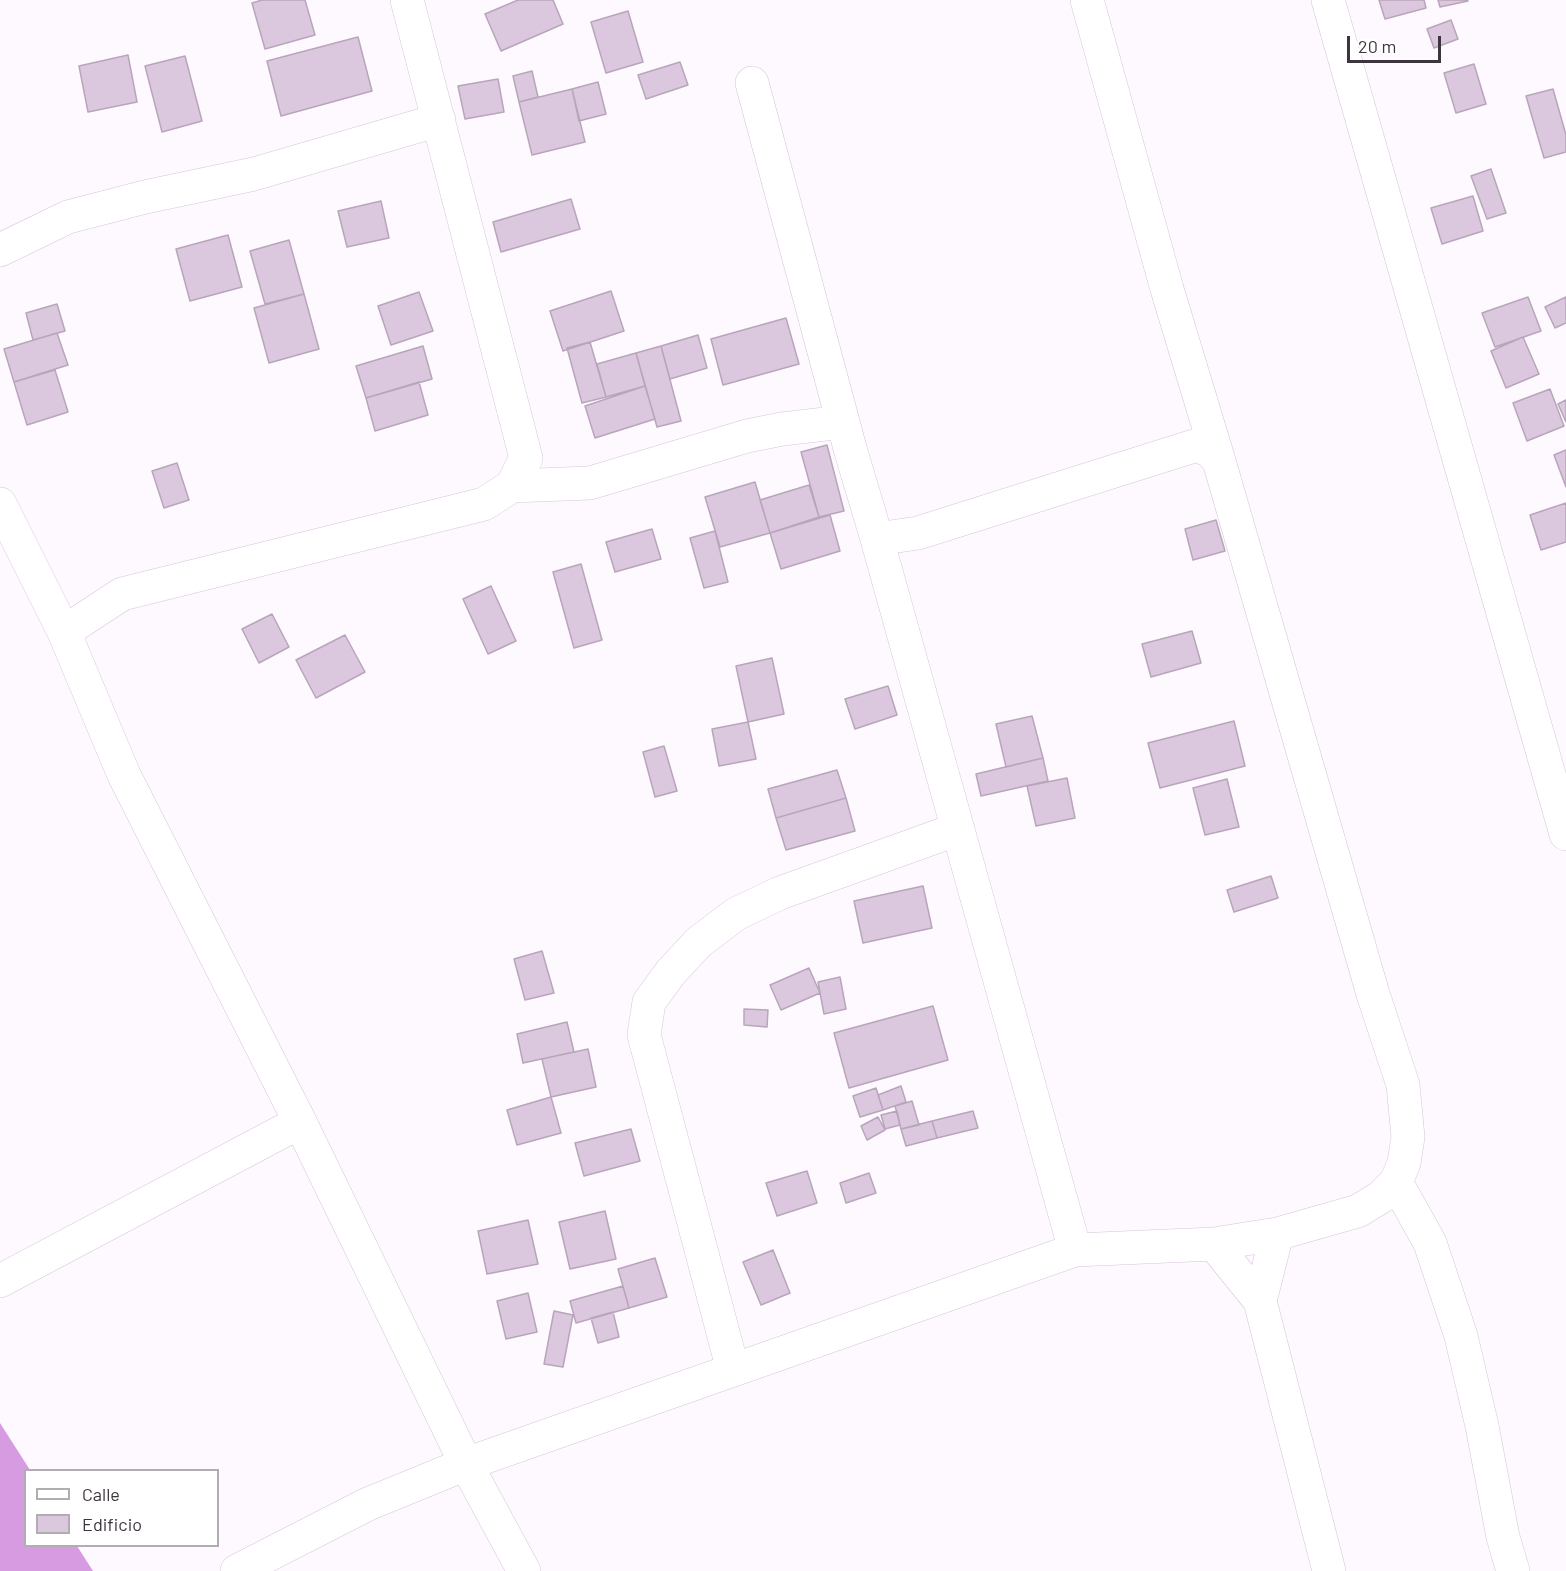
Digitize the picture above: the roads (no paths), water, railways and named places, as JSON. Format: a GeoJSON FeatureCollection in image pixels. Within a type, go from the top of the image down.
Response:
{"type":"FeatureCollection","features":[{"type":"Feature","properties":{"kind":"street"},"geometry":{"type":"LineString","coordinates":[[407,0],[526,458],[512,486]]}},
{"type":"Feature","properties":{"kind":"street"},"geometry":{"type":"LineString","coordinates":[[237,1571],[368,1504],[466,1464],[1075,1250],[1214,1244],[1277,1234],[1358,1211],[1382,1197],[1396,1182],[1404,1163],[1408,1137],[1403,1085],[1373,994],[1164,277],[1087,0]]}},
{"type":"Feature","properties":{"kind":"street"},"geometry":{"type":"LineString","coordinates":[[1328,0],[1566,834]]}},
{"type":"Feature","properties":{"kind":"street"},"geometry":{"type":"LineString","coordinates":[[752,83],[843,422],[878,539],[1075,1250]]}},
{"type":"Feature","properties":{"kind":"street"},"geometry":{"type":"LineString","coordinates":[[0,250],[68,217],[145,197],[254,174],[439,120]]}},
{"type":"Feature","properties":{"kind":"street"},"geometry":{"type":"LineString","coordinates":[[64,632],[122,594],[484,504],[512,486],[590,483],[747,436],[782,429],[843,422]]}},
{"type":"Feature","properties":{"kind":"street"},"geometry":{"type":"LineString","coordinates":[[878,539],[918,533],[1197,445],[1210,451],[1219,461]]}},
{"type":"Feature","properties":{"kind":"street"},"geometry":{"type":"LineString","coordinates":[[0,504],[64,632],[124,775],[300,1122],[466,1464],[524,1571]]}},
{"type":"Feature","properties":{"kind":"street"},"geometry":{"type":"LineString","coordinates":[[733,1370],[644,1035],[649,1002],[670,972],[699,942],[736,914],[780,893],[958,829]]}},
{"type":"Feature","properties":{"kind":"street"},"geometry":{"type":"LineString","coordinates":[[0,1281],[300,1122]]}},
{"type":"Feature","properties":{"kind":"street"},"geometry":{"type":"LineString","coordinates":[[1396,1182],[1430,1244],[1461,1336],[1482,1426],[1503,1537],[1513,1571]]}},
{"type":"Feature","properties":{"kind":"street"},"geometry":{"type":"LineString","coordinates":[[1260,1301],[1277,1234]]}},
{"type":"Feature","properties":{"kind":"street"},"geometry":{"type":"LineString","coordinates":[[1214,1244],[1260,1301],[1329,1571]]}}]}
